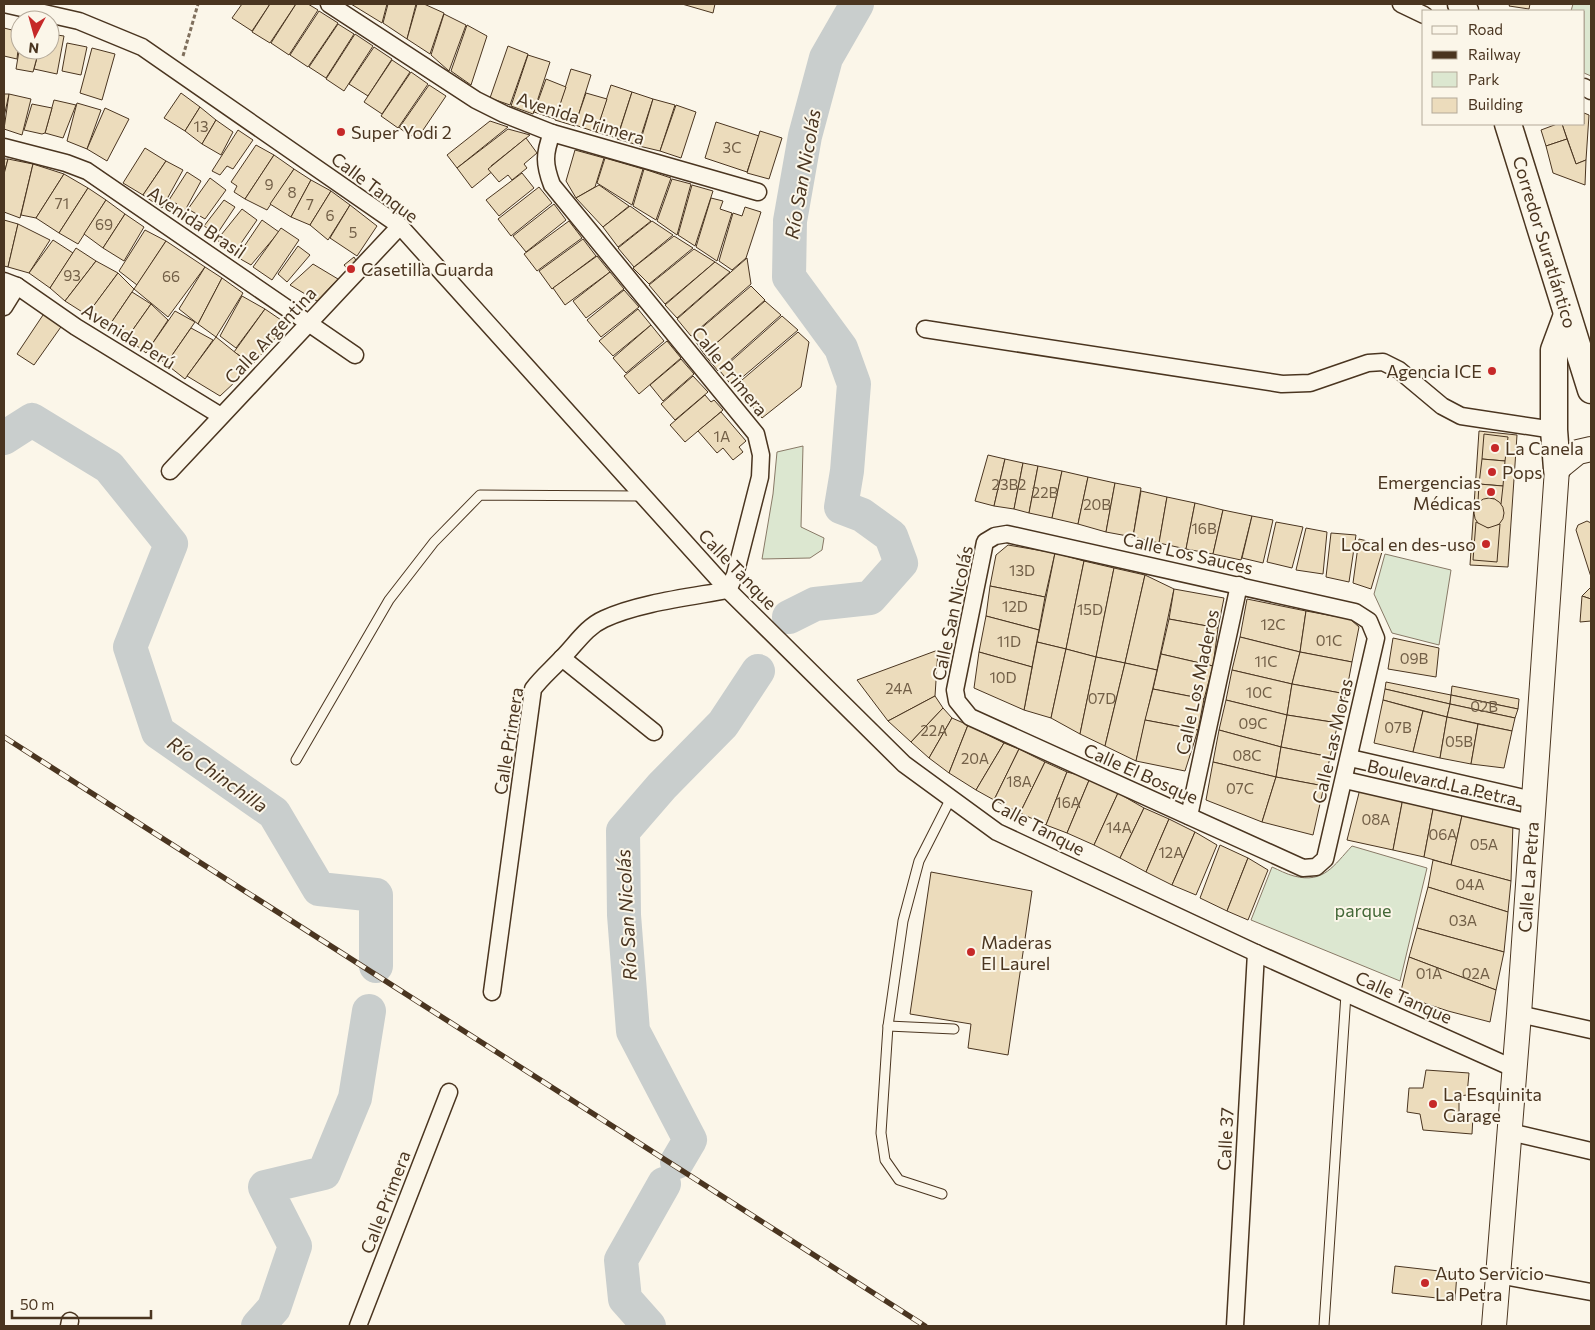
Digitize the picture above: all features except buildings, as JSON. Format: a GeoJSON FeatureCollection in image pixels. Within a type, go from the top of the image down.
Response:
{"type":"FeatureCollection","features":[{"type":"Feature","properties":{"kind":"main road","name":"Corredor Suratlántico"},"geometry":{"type":"LineString","coordinates":[[1508,125],[1591,390]]}},
{"type":"Feature","properties":{"kind":"main road"},"geometry":{"type":"LineString","coordinates":[[1557,469],[1554,430],[1554,350],[1567,315]]}},
{"type":"Feature","properties":{"kind":"street","name":"Calle Tanque"},"geometry":{"type":"LineString","coordinates":[[4,4],[79,21],[142,47],[400,226],[728,590],[904,764],[997,832],[1256,954],[1515,1069]]}},
{"type":"Feature","properties":{"kind":"street","name":"Avenida Primera"},"geometry":{"type":"LineString","coordinates":[[329,4],[476,100],[504,114],[552,133],[758,192]]}},
{"type":"Feature","properties":{"kind":"street"},"geometry":{"type":"LineString","coordinates":[[1401,4],[1422,15]]}},
{"type":"Feature","properties":{"kind":"street","name":"Calle Primera"},"geometry":{"type":"LineString","coordinates":[[492,992],[533,689],[545,673],[562,658],[583,634],[603,619],[627,610],[728,590],[734,575],[760,477],[761,455],[756,434],[552,185],[545,166],[547,146],[552,133]]}},
{"type":"Feature","properties":{"kind":"street","name":"Avenida Brasil"},"geometry":{"type":"LineString","coordinates":[[4,147],[66,163],[87,171],[310,322],[355,355]]}},
{"type":"Feature","properties":{"kind":"street","name":"Calle Argentina"},"geometry":{"type":"LineString","coordinates":[[170,471],[400,226]]}},
{"type":"Feature","properties":{"kind":"street"},"geometry":{"type":"LineString","coordinates":[[4,307],[11,284]]}},
{"type":"Feature","properties":{"kind":"street","name":"Avenida Perú"},"geometry":{"type":"LineString","coordinates":[[11,284],[76,327],[221,416]]}},
{"type":"Feature","properties":{"kind":"street"},"geometry":{"type":"LineString","coordinates":[[925,329],[1282,384],[1310,383],[1368,363],[1383,362],[1399,370],[1442,406],[1461,416],[1554,430]]}},
{"type":"Feature","properties":{"kind":"street"},"geometry":{"type":"LineString","coordinates":[[1557,469],[1578,452],[1591,449]]}},
{"type":"Feature","properties":{"kind":"street","name":"Calle La Petra"},"geometry":{"type":"LineString","coordinates":[[1494,1326],[1520,1014],[1532,812],[1557,469]]}},
{"type":"Feature","properties":{"kind":"street","name":"Calle Los Sauces"},"geometry":{"type":"LineString","coordinates":[[995,536],[1007,534],[1239,585],[1355,612],[1369,621]]}},
{"type":"Feature","properties":{"kind":"street","name":"Calle San Nicolás"},"geometry":{"type":"LineString","coordinates":[[957,702],[955,690],[985,542],[995,536]]}},
{"type":"Feature","properties":{"kind":"street","name":"Calle Los Maderos"},"geometry":{"type":"LineString","coordinates":[[1189,816],[1239,585]]}},
{"type":"Feature","properties":{"kind":"street","name":"Calle Las Moras"},"geometry":{"type":"LineString","coordinates":[[1316,867],[1326,859],[1376,638],[1369,621]]}},
{"type":"Feature","properties":{"kind":"street"},"geometry":{"type":"LineString","coordinates":[[562,658],[654,732]]}},
{"type":"Feature","properties":{"kind":"street","name":"Calle El Bosque"},"geometry":{"type":"LineString","coordinates":[[957,702],[970,717],[1303,868],[1316,867]]}},
{"type":"Feature","properties":{"kind":"street","name":"Boulevard La Petra"},"geometry":{"type":"LineString","coordinates":[[1350,758],[1532,812]]}},
{"type":"Feature","properties":{"kind":"street","name":"Boulevard La Petra"},"geometry":{"type":"LineString","coordinates":[[1344,780],[1532,812]]}},
{"type":"Feature","properties":{"kind":"street","name":"Calle 37"},"geometry":{"type":"LineString","coordinates":[[1235,1326],[1256,954]]}},
{"type":"Feature","properties":{"kind":"street"},"geometry":{"type":"LineString","coordinates":[[1520,1014],[1591,1030]]}},
{"type":"Feature","properties":{"kind":"street","name":"Calle Primera"},"geometry":{"type":"LineString","coordinates":[[358,1326],[449,1092]]}},
{"type":"Feature","properties":{"kind":"street"},"geometry":{"type":"LineString","coordinates":[[1510,1132],[1591,1151]]}},
{"type":"Feature","properties":{"kind":"street"},"geometry":{"type":"LineString","coordinates":[[1498,1276],[1591,1292]]}},
{"type":"Feature","properties":{"kind":"lane"},"geometry":{"type":"LineString","coordinates":[[296,760],[389,600],[434,542],[480,495],[642,496]]}},
{"type":"Feature","properties":{"kind":"lane"},"geometry":{"type":"LineString","coordinates":[[942,1194],[899,1180],[885,1160],[881,1133],[888,1026],[903,921],[917,870],[951,798]]}},
{"type":"Feature","properties":{"kind":"lane"},"geometry":{"type":"LineString","coordinates":[[1324,1326],[1346,994]]}},
{"type":"Feature","properties":{"kind":"lane"},"geometry":{"type":"LineString","coordinates":[[888,1026],[954,1029]]}},
{"type":"Feature","properties":{"kind":"path"},"geometry":{"type":"LineString","coordinates":[[178,73],[198,4]]}},
{"type":"Feature","properties":{"kind":"green space"},"geometry":{"type":"Polygon","coordinates":[[[1573,4],[1591,4],[1591,76],[1585,73],[1585,10],[1571,10],[1573,4]]]}},
{"type":"Feature","properties":{"kind":"green space"},"geometry":{"type":"Polygon","coordinates":[[[803,446],[801,527],[824,538],[822,550],[810,558],[762,559],[773,494],[777,452],[803,446]]]}},
{"type":"Feature","properties":{"kind":"green space"},"geometry":{"type":"Polygon","coordinates":[[[1385,554],[1451,570],[1439,645],[1392,633],[1374,594],[1385,554]]]}},
{"type":"Feature","properties":{"kind":"green space","name":"parque"},"geometry":{"type":"Polygon","coordinates":[[[1352,846],[1427,868],[1400,981],[1251,920],[1272,867],[1304,878],[1321,875],[1334,866],[1352,846]]]}},
{"type":"Feature","properties":{"kind":"waterway","name":"Río San Nicolás"},"geometry":{"type":"LineString","coordinates":[[789,617],[815,604],[870,598],[901,563],[891,536],[862,515],[841,507],[847,471],[854,384],[841,348],[789,277],[790,221],[805,136],[826,58],[857,4]]}},
{"type":"Feature","properties":{"kind":"waterway","name":"Río Chinchilla"},"geometry":{"type":"LineString","coordinates":[[4,438],[32,420],[109,467],[171,544],[130,647],[158,732],[274,813],[319,889],[376,895],[376,966]]}},
{"type":"Feature","properties":{"kind":"waterway","name":"Río San Nicolás"},"geometry":{"type":"LineString","coordinates":[[677,1162],[690,1140],[633,1031],[624,915],[623,831],[662,786],[723,724],[758,671]]}},
{"type":"Feature","properties":{"kind":"waterway","name":"Río Chinchilla"},"geometry":{"type":"LineString","coordinates":[[258,1326],[274,1308],[295,1246],[265,1187],[324,1173],[355,1098],[369,1011]]}},
{"type":"Feature","properties":{"kind":"waterway","name":"Río San Nicolás"},"geometry":{"type":"LineString","coordinates":[[649,1326],[625,1299],[621,1260],[664,1184]]}},
{"type":"Feature","properties":{"kind":"railway"},"geometry":{"type":"LineString","coordinates":[[4,737],[925,1326]]}},
{"type":"Feature","properties":{"kind":"place","name":"Super Yodi 2"},"geometry":{"type":"Point","coordinates":[341,132]}},
{"type":"Feature","properties":{"kind":"place","name":"Casetilla Guarda"},"geometry":{"type":"Point","coordinates":[351,269]}},
{"type":"Feature","properties":{"kind":"place","name":"Agencia ICE"},"geometry":{"type":"Point","coordinates":[1492,371]}},
{"type":"Feature","properties":{"kind":"place","name":"La Canela"},"geometry":{"type":"Point","coordinates":[1495,448]}},
{"type":"Feature","properties":{"kind":"place","name":"Pops"},"geometry":{"type":"Point","coordinates":[1492,472]}},
{"type":"Feature","properties":{"kind":"place","name":"Emergencias Médicas"},"geometry":{"type":"Point","coordinates":[1491,492]}},
{"type":"Feature","properties":{"kind":"place","name":"Local en des-uso"},"geometry":{"type":"Point","coordinates":[1486,544]}},
{"type":"Feature","properties":{"kind":"place","name":"Maderas El Laurel"},"geometry":{"type":"Point","coordinates":[971,952]}},
{"type":"Feature","properties":{"kind":"place","name":"La Esquinita Garage"},"geometry":{"type":"Point","coordinates":[1433,1104]}},
{"type":"Feature","properties":{"kind":"place","name":"Auto Servicio La Petra"},"geometry":{"type":"Point","coordinates":[1425,1283]}}]}
